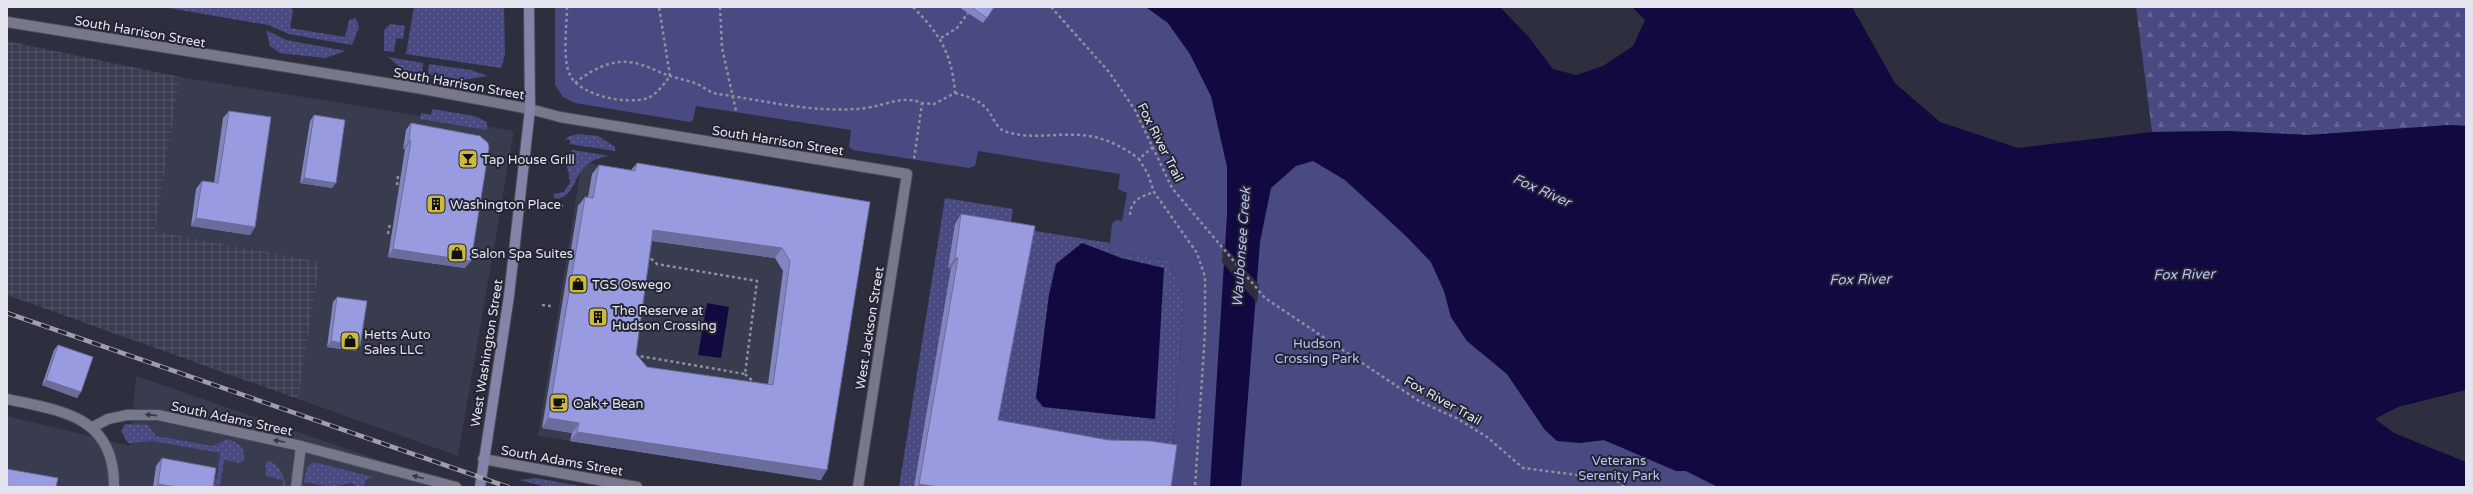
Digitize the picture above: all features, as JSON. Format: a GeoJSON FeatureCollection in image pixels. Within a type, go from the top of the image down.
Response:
{"type":"FeatureCollection","features":[{"type":"Feature","properties":{"kind":"main road","name":"West Washington Street"},"geometry":{"type":"LineString","coordinates":[[480,487],[483,459],[509,296],[530,109],[529,7]]}},
{"type":"Feature","properties":{"kind":"street","name":"South Harrison Street"},"geometry":{"type":"LineString","coordinates":[[7,22],[408,87],[530,109],[560,117],[723,145],[907,174]]}},
{"type":"Feature","properties":{"kind":"street","name":"West Jackson Street"},"geometry":{"type":"LineString","coordinates":[[858,487],[907,174]]}},
{"type":"Feature","properties":{"kind":"street"},"geometry":{"type":"LineString","coordinates":[[7,399],[61,411],[80,419],[91,428],[108,452],[114,472],[114,487]]}},
{"type":"Feature","properties":{"kind":"street","name":"South Adams Street"},"geometry":{"type":"LineString","coordinates":[[91,428],[108,420],[146,414],[178,419],[302,446],[456,487]]}},
{"type":"Feature","properties":{"kind":"street"},"geometry":{"type":"LineString","coordinates":[[296,487],[302,446]]}},
{"type":"Feature","properties":{"kind":"street","name":"South Adams Street"},"geometry":{"type":"LineString","coordinates":[[483,459],[637,487]]}},
{"type":"Feature","properties":{"kind":"path"},"geometry":{"type":"LineString","coordinates":[[567,7],[567,65],[575,83],[589,93],[630,99],[648,98],[661,88],[670,76],[659,7]]}},
{"type":"Feature","properties":{"kind":"path"},"geometry":{"type":"LineString","coordinates":[[720,7],[722,48],[736,110]]}},
{"type":"Feature","properties":{"kind":"path"},"geometry":{"type":"LineString","coordinates":[[913,7],[941,38],[954,78],[955,93]]}},
{"type":"Feature","properties":{"kind":"path","name":"Fox River Trail"},"geometry":{"type":"LineString","coordinates":[[1051,7],[1109,72],[1135,110],[1154,147],[1172,188],[1265,298],[1419,401],[1458,419],[1487,436],[1523,468],[1609,479],[1617,481],[1626,487]]}},
{"type":"Feature","properties":{"kind":"path"},"geometry":{"type":"LineString","coordinates":[[941,38],[956,28],[968,13]]}},
{"type":"Feature","properties":{"kind":"path"},"geometry":{"type":"LineString","coordinates":[[575,83],[590,71],[611,62],[638,63],[670,76],[696,83],[714,94],[816,110],[840,111],[875,107],[905,98],[922,103],[934,104],[955,93],[969,97],[986,107],[1001,130],[1015,134],[1039,136],[1081,134],[1107,140],[1126,149],[1139,159],[1148,174],[1154,192],[1197,253],[1205,277],[1205,332],[1195,487]]}},
{"type":"Feature","properties":{"kind":"path"},"geometry":{"type":"LineString","coordinates":[[914,160],[922,103]]}},
{"type":"Feature","properties":{"kind":"path"},"geometry":{"type":"LineString","coordinates":[[1139,159],[1154,147]]}},
{"type":"Feature","properties":{"kind":"path"},"geometry":{"type":"LineString","coordinates":[[397,186],[398,176]]}},
{"type":"Feature","properties":{"kind":"path"},"geometry":{"type":"LineString","coordinates":[[1130,215],[1131,204],[1135,200],[1154,192]]}},
{"type":"Feature","properties":{"kind":"path"},"geometry":{"type":"LineString","coordinates":[[554,205],[564,206]]}},
{"type":"Feature","properties":{"kind":"path"},"geometry":{"type":"LineString","coordinates":[[388,234],[390,223]]}},
{"type":"Feature","properties":{"kind":"path"},"geometry":{"type":"LineString","coordinates":[[645,252],[657,264],[757,281],[745,374]]}},
{"type":"Feature","properties":{"kind":"path"},"geometry":{"type":"LineString","coordinates":[[542,305],[551,306]]}},
{"type":"Feature","properties":{"kind":"path"},"geometry":{"type":"LineString","coordinates":[[634,360],[639,356],[745,374],[757,386]]}},
{"type":"Feature","properties":{"kind":"shaded area"},"geometry":{"type":"Polygon","coordinates":[[[7,41],[180,77],[155,231],[320,262],[298,399],[7,295],[7,41]]]}},
{"type":"Feature","properties":{"kind":"shaded area"},"geometry":{"type":"Polygon","coordinates":[[[180,77],[514,131],[458,456],[298,399],[320,262],[155,231],[180,77]]]}},
{"type":"Feature","properties":{"kind":"shaded area","name":"The Reserve at Hudson Crossing"},"geometry":{"type":"Polygon","coordinates":[[[582,162],[863,207],[821,481],[538,436],[582,162]]]}},
{"type":"Feature","properties":{"kind":"shaded area"},"geometry":{"type":"Polygon","coordinates":[[[136,376],[457,487],[7,487],[7,416],[130,446],[136,376]]]}},
{"type":"Feature","properties":{"kind":"green space"},"geometry":{"type":"Polygon","coordinates":[[[163,7],[291,7],[293,11],[290,28],[345,37],[349,20],[356,18],[359,27],[352,45],[289,34],[268,25],[163,7]]]}},
{"type":"Feature","properties":{"kind":"green space"},"geometry":{"type":"Polygon","coordinates":[[[414,7],[504,7],[505,55],[501,68],[406,54],[414,7]]]}},
{"type":"Feature","properties":{"kind":"green space","name":"Hudson Crossing Park"},"geometry":{"type":"Polygon","coordinates":[[[555,7],[1146,7],[1168,23],[1190,54],[1211,96],[1345,180],[1406,236],[1431,262],[1444,291],[1451,317],[1467,341],[1507,374],[1545,430],[1580,443],[1604,440],[1676,470],[1686,471],[1718,487],[1170,487],[1184,298],[1168,260],[1109,252],[1112,224],[1116,220],[1122,221],[1127,193],[1118,189],[1120,174],[978,151],[975,166],[969,168],[853,150],[849,147],[851,130],[696,106],[693,120],[690,122],[575,103],[563,97],[555,85],[555,7]]]}},
{"type":"Feature","properties":{"kind":"green space"},"geometry":{"type":"Polygon","coordinates":[[[2136,7],[2466,7],[2466,126],[2450,125],[2308,135],[2227,131],[2152,132],[2136,7]]]}},
{"type":"Feature","properties":{"kind":"green space"},"geometry":{"type":"Polygon","coordinates":[[[390,24],[405,26],[403,39],[396,38],[394,52],[384,51],[384,30],[390,24]]]}},
{"type":"Feature","properties":{"kind":"green space"},"geometry":{"type":"Polygon","coordinates":[[[266,30],[286,40],[346,51],[325,58],[280,53],[270,46],[266,30]]]}},
{"type":"Feature","properties":{"kind":"green space"},"geometry":{"type":"Polygon","coordinates":[[[388,57],[423,63],[422,73],[403,70],[388,57]]]}},
{"type":"Feature","properties":{"kind":"green space"},"geometry":{"type":"Polygon","coordinates":[[[429,64],[471,70],[488,76],[462,80],[428,74],[429,64]]]}},
{"type":"Feature","properties":{"kind":"green space"},"geometry":{"type":"Polygon","coordinates":[[[432,109],[474,116],[487,122],[487,130],[420,119],[421,113],[431,115],[432,109]]]}},
{"type":"Feature","properties":{"kind":"green space"},"geometry":{"type":"Polygon","coordinates":[[[578,134],[598,136],[615,147],[615,151],[570,144],[570,140],[565,139],[578,134]]]}},
{"type":"Feature","properties":{"kind":"green space"},"geometry":{"type":"Polygon","coordinates":[[[573,150],[609,156],[596,159],[587,165],[580,173],[568,194],[562,198],[554,198],[554,194],[564,192],[570,183],[566,162],[569,154],[573,150]]]}},
{"type":"Feature","properties":{"kind":"green space"},"geometry":{"type":"Polygon","coordinates":[[[945,198],[1013,209],[1010,227],[1110,243],[1109,252],[1168,260],[1184,298],[1170,487],[899,487],[945,198]],[[1082,243],[1056,264],[1049,295],[1036,398],[1121,258],[1082,243]]]}},
{"type":"Feature","properties":{"kind":"green space"},"geometry":{"type":"Polygon","coordinates":[[[125,424],[148,425],[156,436],[213,446],[227,439],[242,448],[244,452],[244,460],[240,463],[224,460],[220,487],[209,487],[210,478],[217,479],[220,453],[153,441],[128,443],[121,431],[125,424]]]}},
{"type":"Feature","properties":{"kind":"green space"},"geometry":{"type":"Polygon","coordinates":[[[269,461],[276,465],[281,471],[286,487],[283,487],[283,480],[266,476],[266,463],[269,461]]]}},
{"type":"Feature","properties":{"kind":"green space"},"geometry":{"type":"Polygon","coordinates":[[[313,462],[373,477],[367,479],[363,487],[357,487],[352,483],[332,487],[304,482],[307,467],[313,462]]]}},
{"type":"Feature","properties":{"kind":"green space"},"geometry":{"type":"Polygon","coordinates":[[[536,478],[585,487],[547,487],[519,480],[536,478]]]}},
{"type":"Feature","properties":{"kind":"water"},"geometry":{"type":"Polygon","coordinates":[[[1146,7],[1500,7],[1528,36],[1553,69],[1576,75],[1603,66],[1633,46],[1645,20],[1632,7],[1852,7],[1895,83],[1940,122],[2018,148],[2152,132],[2227,131],[2308,135],[2450,125],[2466,126],[2466,390],[2398,407],[2375,419],[2394,433],[2466,462],[2466,487],[1718,487],[1686,471],[1676,471],[1604,440],[1580,443],[1557,441],[1545,430],[1507,374],[1467,341],[1451,317],[1444,291],[1431,262],[1406,236],[1345,180],[1313,161],[1296,166],[1271,188],[1260,242],[1241,487],[1210,487],[1227,215],[1227,167],[1211,96],[1190,54],[1168,23],[1146,7]]]}},
{"type":"Feature","properties":{"kind":"water"},"geometry":{"type":"Polygon","coordinates":[[[1082,243],[1121,258],[1164,268],[1155,419],[1043,407],[1036,398],[1049,295],[1056,264],[1082,243]]]}},
{"type":"Feature","properties":{"kind":"water"},"geometry":{"type":"Polygon","coordinates":[[[707,303],[729,307],[721,358],[698,355],[707,303]]]}},
{"type":"Feature","properties":{"kind":"pier"},"geometry":{"type":"Polygon","coordinates":[[[1223,244],[1259,285],[1257,303],[1222,262],[1223,244]]]}},
{"type":"Feature","properties":{"kind":"building"},"geometry":{"type":"Polygon","coordinates":[[[971,7],[994,7],[987,18],[971,7]]]}},
{"type":"Feature","properties":{"kind":"building"},"geometry":{"type":"Polygon","coordinates":[[[229,111],[271,117],[255,227],[196,218],[202,181],[218,183],[229,111]]]}},
{"type":"Feature","properties":{"kind":"building"},"geometry":{"type":"Polygon","coordinates":[[[314,115],[345,120],[336,183],[304,178],[314,115]]]}},
{"type":"Feature","properties":{"kind":"building","name":"Washington Place"},"geometry":{"type":"Polygon","coordinates":[[[411,123],[480,136],[488,143],[489,148],[471,261],[393,249],[411,141],[409,141],[411,123]]]}},
{"type":"Feature","properties":{"kind":"building","name":"The Reserve at Hudson Crossing"},"geometry":{"type":"Polygon","coordinates":[[[637,163],[870,202],[827,470],[577,432],[579,423],[548,418],[585,197],[593,198],[599,165],[635,171],[637,163]],[[653,230],[636,354],[647,367],[773,385],[790,261],[782,248],[653,230]]]}},
{"type":"Feature","properties":{"kind":"building"},"geometry":{"type":"Polygon","coordinates":[[[961,214],[1035,226],[998,420],[1108,440],[1150,441],[1177,445],[1171,487],[938,487],[919,484],[958,258],[955,258],[961,214]]]}},
{"type":"Feature","properties":{"kind":"building"},"geometry":{"type":"Polygon","coordinates":[[[337,297],[367,301],[360,346],[331,341],[337,297]]]}},
{"type":"Feature","properties":{"kind":"building"},"geometry":{"type":"Polygon","coordinates":[[[58,345],[93,357],[81,392],[46,380],[58,345]]]}},
{"type":"Feature","properties":{"kind":"building"},"geometry":{"type":"Polygon","coordinates":[[[162,458],[216,468],[213,487],[176,487],[158,484],[162,458]]]}},
{"type":"Feature","properties":{"kind":"building"},"geometry":{"type":"Polygon","coordinates":[[[7,469],[58,478],[56,487],[7,487],[7,469]]]}},
{"type":"Feature","properties":{"kind":"railway"},"geometry":{"type":"LineString","coordinates":[[7,313],[508,487]]}},
{"type":"Feature","properties":{"kind":"place","name":"Tap House Grill"},"geometry":{"type":"Point","coordinates":[468,159]}},
{"type":"Feature","properties":{"kind":"place","name":"Washington Place"},"geometry":{"type":"Point","coordinates":[436,204]}},
{"type":"Feature","properties":{"kind":"place","name":"Salon Spa Suites"},"geometry":{"type":"Point","coordinates":[457,253]}},
{"type":"Feature","properties":{"kind":"place","name":"TGS Oswego"},"geometry":{"type":"Point","coordinates":[578,284]}},
{"type":"Feature","properties":{"kind":"place","name":"The Reserve at Hudson Crossing"},"geometry":{"type":"Point","coordinates":[598,317]}},
{"type":"Feature","properties":{"kind":"place","name":"Hetts Auto Sales LLC"},"geometry":{"type":"Point","coordinates":[350,341]}},
{"type":"Feature","properties":{"kind":"place","name":"Oak + Bean"},"geometry":{"type":"Point","coordinates":[559,403]}},
{"type":"Feature","properties":{"kind":"water label","name":"Fox River"},"geometry":{"type":"Point","coordinates":[1542,190]}},
{"type":"Feature","properties":{"kind":"water label","name":"Waubonsee Creek"},"geometry":{"type":"Point","coordinates":[1241,247]}},
{"type":"Feature","properties":{"kind":"water label","name":"Fox River"},"geometry":{"type":"Point","coordinates":[2184,274]}},
{"type":"Feature","properties":{"kind":"water label","name":"Fox River"},"geometry":{"type":"Point","coordinates":[1860,279]}},
{"type":"Feature","properties":{"kind":"park label","name":"Veterans Serenity Park"},"geometry":{"type":"Point","coordinates":[1619,468]}}]}
